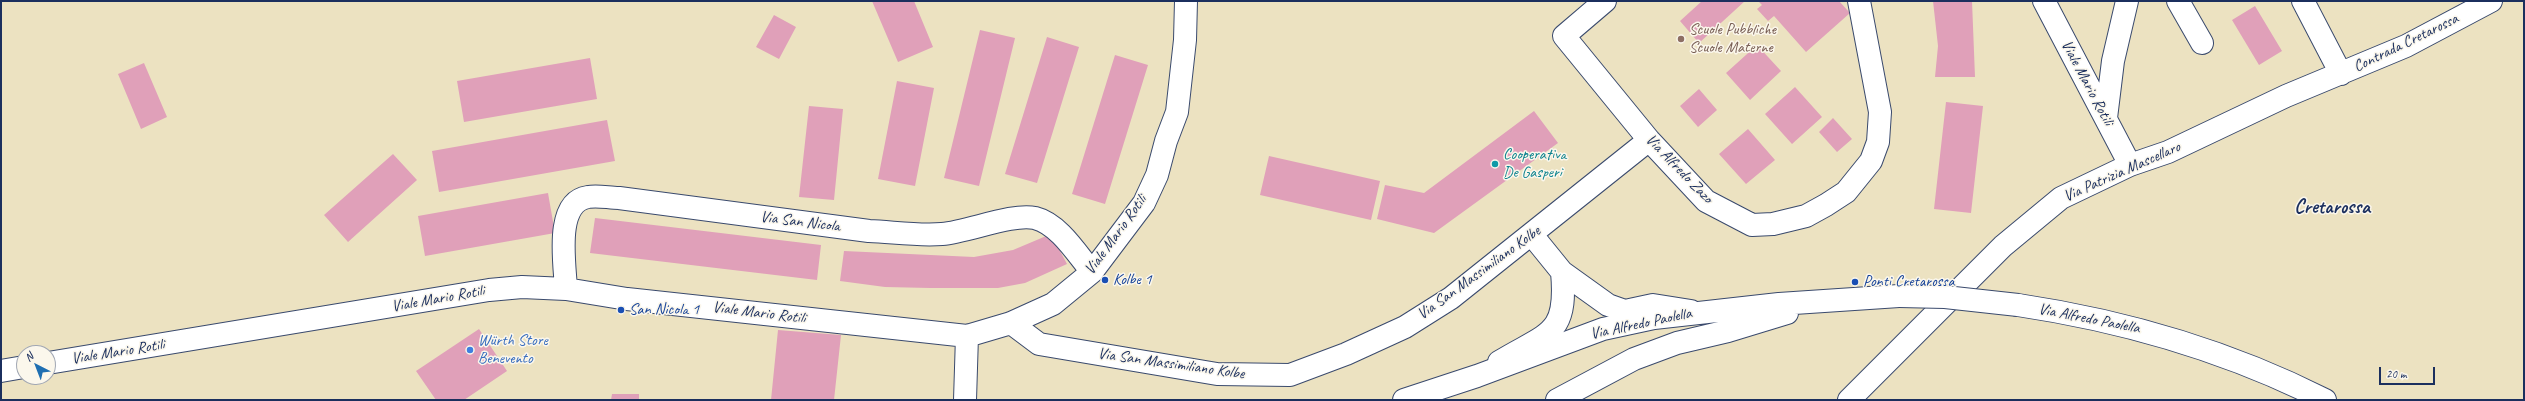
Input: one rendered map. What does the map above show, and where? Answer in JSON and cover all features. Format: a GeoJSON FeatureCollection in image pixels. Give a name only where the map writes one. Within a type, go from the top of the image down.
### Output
{"type":"FeatureCollection","features":[{"type":"Feature","properties":{"kind":"street","name":"Viale Mario Rotili"},"geometry":{"type":"LineString","coordinates":[[56,362],[489,290],[522,287],[566,289],[627,299],[760,312],[841,323],[967,336],[1011,323],[1053,304],[1092,272],[1144,202],[1157,175],[1166,141],[1177,112],[1185,40],[1186,1]]}},
{"type":"Feature","properties":{"kind":"street","name":"Via Alfredo Zazo"},"geometry":{"type":"LineString","coordinates":[[1605,1],[1564,36],[1649,140],[1706,201],[1752,225],[1791,221],[1826,205],[1846,192],[1871,161],[1878,142],[1880,112],[1859,1]]}},
{"type":"Feature","properties":{"kind":"street","name":"Viale Mario Rotili"},"geometry":{"type":"LineString","coordinates":[[2044,1],[2130,165]]}},
{"type":"Feature","properties":{"kind":"street"},"geometry":{"type":"LineString","coordinates":[[2106,118],[2113,61],[2127,1]]}},
{"type":"Feature","properties":{"kind":"street"},"geometry":{"type":"LineString","coordinates":[[2178,1],[2202,43]]}},
{"type":"Feature","properties":{"kind":"street"},"geometry":{"type":"LineString","coordinates":[[2303,1],[2341,74]]}},
{"type":"Feature","properties":{"kind":"street","name":"Contrada Cretarossa"},"geometry":{"type":"LineString","coordinates":[[2341,74],[2406,46],[2491,1]]}},
{"type":"Feature","properties":{"kind":"street","name":"Via Patrizia Mascellaro"},"geometry":{"type":"LineString","coordinates":[[1849,400],[2025,226],[2061,198],[2130,165],[2168,152],[2286,96],[2341,74]]}},
{"type":"Feature","properties":{"kind":"street","name":"Via San Massimiliano Kolbe"},"geometry":{"type":"LineString","coordinates":[[1011,323],[1038,344],[1217,374],[1290,375],[1346,354],[1405,327],[1451,298],[1532,235],[1649,140]]}},
{"type":"Feature","properties":{"kind":"street","name":"Via San Nicola"},"geometry":{"type":"LineString","coordinates":[[566,289],[566,217],[576,203],[587,197],[619,198],[869,231],[903,233],[940,234],[966,231],[1010,219],[1034,218],[1049,225],[1092,272]]}},
{"type":"Feature","properties":{"kind":"street"},"geometry":{"type":"LineString","coordinates":[[1532,235],[1562,272],[1608,305],[1626,311],[1653,305],[1696,312]]}},
{"type":"Feature","properties":{"kind":"street"},"geometry":{"type":"LineString","coordinates":[[1476,376],[1550,331],[1559,322],[1564,301],[1562,272]]}},
{"type":"Feature","properties":{"kind":"street","name":"Via Alfredo Paolella"},"geometry":{"type":"LineString","coordinates":[[1404,400],[1431,397],[1476,376],[1603,329],[1696,312],[1899,296],[1945,297],[2018,305],[2104,320],[2186,342],[2248,365],[2325,400]]}},
{"type":"Feature","properties":{"kind":"street","name":"Via Alfredo Paolella"},"geometry":{"type":"LineString","coordinates":[[1557,400],[1634,359],[1677,343],[1841,300]]}},
{"type":"Feature","properties":{"kind":"street"},"geometry":{"type":"LineString","coordinates":[[965,400],[967,336]]}},
{"type":"Feature","properties":{"kind":"street"},"geometry":{"type":"LineString","coordinates":[[1,371],[16,368]]}},
{"type":"Feature","properties":{"kind":"building"},"geometry":{"type":"Polygon","coordinates":[[[872,1],[914,1],[933,47],[898,62],[872,1]]]}},
{"type":"Feature","properties":{"kind":"building"},"geometry":{"type":"Polygon","coordinates":[[[1702,1],[1745,1],[1699,43],[1680,21],[1702,1]]]}},
{"type":"Feature","properties":{"kind":"building"},"geometry":{"type":"Polygon","coordinates":[[[1758,1],[1839,1],[1850,13],[1806,52],[1774,16],[1768,21],[1757,9],[1762,5],[1758,1]]]}},
{"type":"Feature","properties":{"kind":"building"},"geometry":{"type":"Polygon","coordinates":[[[1933,1],[1972,1],[1975,77],[1935,77],[1938,46],[1933,1]]]}},
{"type":"Feature","properties":{"kind":"building"},"geometry":{"type":"Polygon","coordinates":[[[2255,6],[2282,51],[2259,65],[2232,20],[2255,6]]]}},
{"type":"Feature","properties":{"kind":"building"},"geometry":{"type":"Polygon","coordinates":[[[774,15],[796,27],[779,59],[756,47],[774,15]]]}},
{"type":"Feature","properties":{"kind":"building"},"geometry":{"type":"Polygon","coordinates":[[[980,30],[1015,38],[979,186],[944,178],[980,30]]]}},
{"type":"Feature","properties":{"kind":"building"},"geometry":{"type":"Polygon","coordinates":[[[1047,37],[1079,47],[1037,183],[1005,174],[1047,37]]]}},
{"type":"Feature","properties":{"kind":"building"},"geometry":{"type":"Polygon","coordinates":[[[1757,45],[1781,71],[1750,100],[1726,73],[1757,45]]]}},
{"type":"Feature","properties":{"kind":"building"},"geometry":{"type":"Polygon","coordinates":[[[1115,55],[1148,65],[1105,204],[1072,194],[1115,55]]]}},
{"type":"Feature","properties":{"kind":"building"},"geometry":{"type":"Polygon","coordinates":[[[590,58],[597,99],[464,122],[457,81],[590,58]]]}},
{"type":"Feature","properties":{"kind":"building"},"geometry":{"type":"Polygon","coordinates":[[[144,63],[167,117],[141,129],[118,74],[144,63]]]}},
{"type":"Feature","properties":{"kind":"building"},"geometry":{"type":"Polygon","coordinates":[[[897,81],[934,88],[915,186],[878,179],[897,81]]]}},
{"type":"Feature","properties":{"kind":"building"},"geometry":{"type":"Polygon","coordinates":[[[1795,87],[1822,117],[1792,144],[1765,114],[1795,87]]]}},
{"type":"Feature","properties":{"kind":"building"},"geometry":{"type":"Polygon","coordinates":[[[1699,89],[1717,110],[1698,127],[1680,106],[1699,89]]]}},
{"type":"Feature","properties":{"kind":"building"},"geometry":{"type":"Polygon","coordinates":[[[1946,102],[1983,106],[1971,213],[1934,209],[1946,102]]]}},
{"type":"Feature","properties":{"kind":"building"},"geometry":{"type":"Polygon","coordinates":[[[809,106],[843,109],[834,200],[799,197],[809,106]]]}},
{"type":"Feature","properties":{"kind":"building","name":"Cooperativa De Gasperi"},"geometry":{"type":"Polygon","coordinates":[[[1534,111],[1558,143],[1434,233],[1377,219],[1385,185],[1424,193],[1534,111]]]}},
{"type":"Feature","properties":{"kind":"building"},"geometry":{"type":"Polygon","coordinates":[[[1833,118],[1852,139],[1837,152],[1819,132],[1833,118]]]}},
{"type":"Feature","properties":{"kind":"building"},"geometry":{"type":"Polygon","coordinates":[[[607,120],[615,161],[439,192],[432,151],[607,120]]]}},
{"type":"Feature","properties":{"kind":"building"},"geometry":{"type":"Polygon","coordinates":[[[1748,129],[1775,160],[1746,184],[1719,154],[1748,129]]]}},
{"type":"Feature","properties":{"kind":"building"},"geometry":{"type":"Polygon","coordinates":[[[393,154],[417,180],[348,242],[324,215],[393,154]]]}},
{"type":"Feature","properties":{"kind":"building"},"geometry":{"type":"Polygon","coordinates":[[[1269,156],[1380,181],[1371,220],[1260,195],[1269,156]]]}},
{"type":"Feature","properties":{"kind":"building"},"geometry":{"type":"Polygon","coordinates":[[[548,193],[555,233],[425,256],[418,216],[548,193]]]}},
{"type":"Feature","properties":{"kind":"building"},"geometry":{"type":"Polygon","coordinates":[[[595,218],[821,245],[817,280],[590,253],[595,218]]]}},
{"type":"Feature","properties":{"kind":"building"},"geometry":{"type":"Polygon","coordinates":[[[1051,234],[1067,264],[1025,283],[998,288],[930,288],[885,287],[840,281],[844,251],[974,257],[1013,250],[1051,234]]]}},
{"type":"Feature","properties":{"kind":"building","name":"Würth Store Benevento"},"geometry":{"type":"Polygon","coordinates":[[[479,329],[507,371],[464,400],[436,400],[416,371],[479,329]]]}},
{"type":"Feature","properties":{"kind":"building"},"geometry":{"type":"Polygon","coordinates":[[[778,330],[841,335],[834,400],[771,400],[778,330]]]}},
{"type":"Feature","properties":{"kind":"building"},"geometry":{"type":"Polygon","coordinates":[[[612,394],[639,394],[639,400],[611,400],[612,394]]]}},
{"type":"Feature","properties":{"kind":"place","name":"Scuole Pubbliche Scuole Materne"},"geometry":{"type":"Point","coordinates":[1681,39]}},
{"type":"Feature","properties":{"kind":"place","name":"Cooperativa De Gasperi"},"geometry":{"type":"Point","coordinates":[1495,164]}},
{"type":"Feature","properties":{"kind":"place","name":"Kolbe 1"},"geometry":{"type":"Point","coordinates":[1105,280]}},
{"type":"Feature","properties":{"kind":"place","name":"Ponti Cretarossa"},"geometry":{"type":"Point","coordinates":[1855,282]}},
{"type":"Feature","properties":{"kind":"place","name":"San Nicola 1"},"geometry":{"type":"Point","coordinates":[621,310]}},
{"type":"Feature","properties":{"kind":"place","name":"Würth Store Benevento"},"geometry":{"type":"Point","coordinates":[470,350]}},
{"type":"Feature","properties":{"kind":"district","name":"Cretarossa"},"geometry":{"type":"Point","coordinates":[2332,208]}}]}
